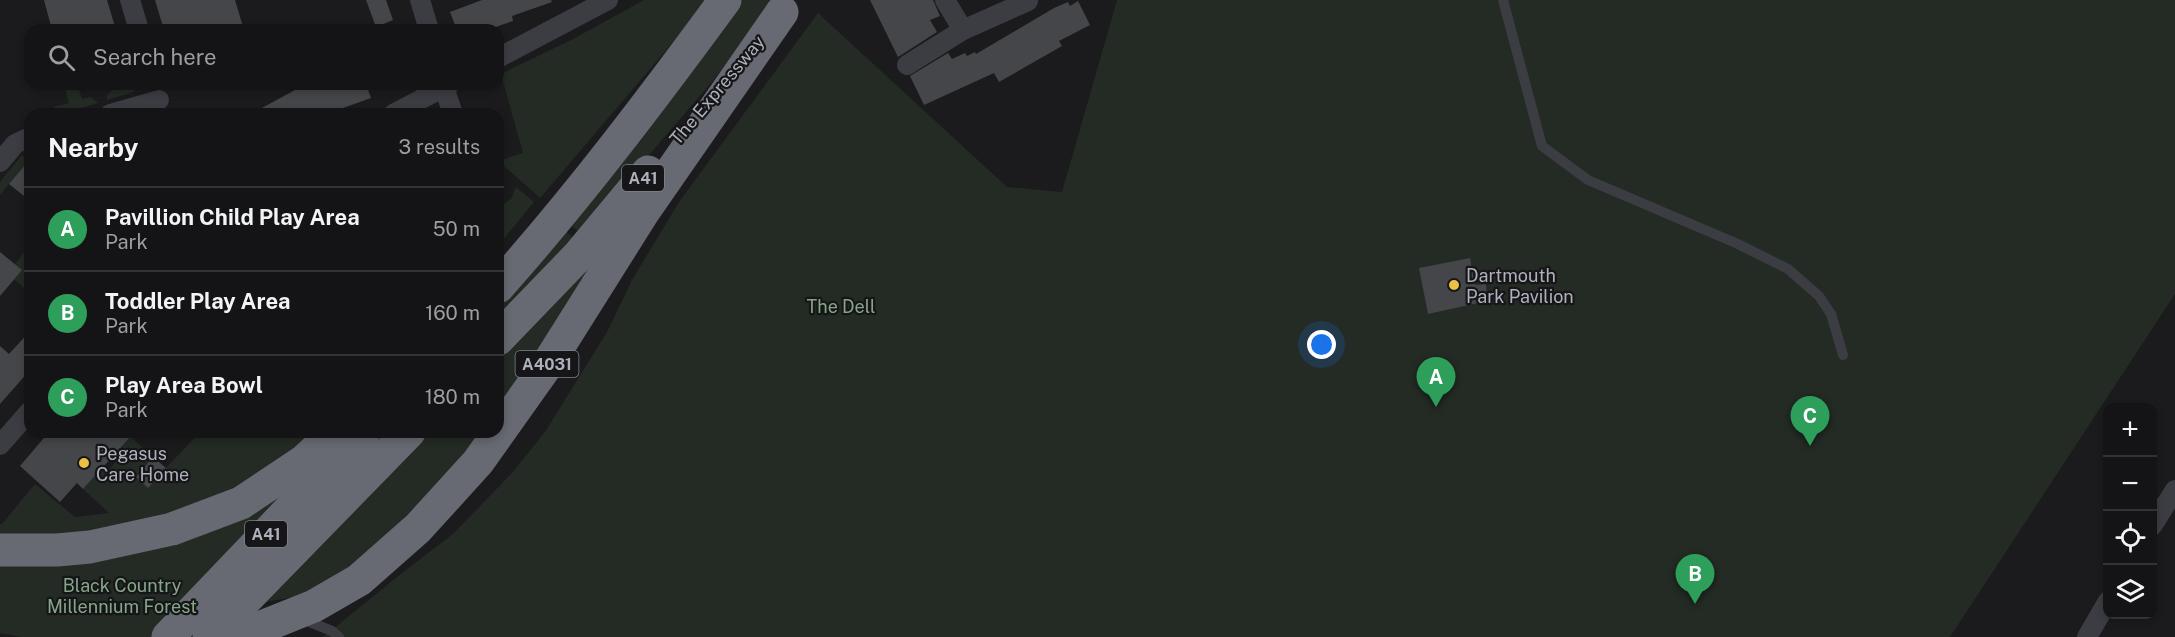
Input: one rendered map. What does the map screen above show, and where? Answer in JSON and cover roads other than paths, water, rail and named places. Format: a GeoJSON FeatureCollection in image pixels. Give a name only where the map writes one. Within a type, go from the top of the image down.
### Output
{"type":"FeatureCollection","features":[{"type":"Feature","properties":{"kind":"highway","name":"A41"},"geometry":{"type":"LineString","coordinates":[[504,280],[662,86],[725,0]]}},
{"type":"Feature","properties":{"kind":"highway","name":"The Expressway"},"geometry":{"type":"LineString","coordinates":[[504,333],[578,256],[786,6]]}},
{"type":"Feature","properties":{"kind":"highway","name":"A4031"},"geometry":{"type":"LineString","coordinates":[[504,425],[549,362],[644,211],[786,6]]}},
{"type":"Feature","properties":{"kind":"highway"},"geometry":{"type":"LineString","coordinates":[[504,257],[662,86]]}},
{"type":"Feature","properties":{"kind":"highway"},"geometry":{"type":"LineString","coordinates":[[0,550],[57,550],[90,547],[172,529],[241,503],[304,461],[329,438]]}},
{"type":"Feature","properties":{"kind":"highway","name":"A41"},"geometry":{"type":"LineString","coordinates":[[168,637],[358,438]]}},
{"type":"Feature","properties":{"kind":"highway","name":"A41"},"geometry":{"type":"LineString","coordinates":[[222,634],[403,438]]}},
{"type":"Feature","properties":{"kind":"highway","name":"A4031"},"geometry":{"type":"LineString","coordinates":[[222,634],[302,610],[359,580],[418,528],[478,462],[495,438]]}},
{"type":"Feature","properties":{"kind":"street"},"geometry":{"type":"LineString","coordinates":[[130,0],[137,24]]}},
{"type":"Feature","properties":{"kind":"street"},"geometry":{"type":"LineString","coordinates":[[420,0],[427,24]]}},
{"type":"Feature","properties":{"kind":"street"},"geometry":{"type":"LineString","coordinates":[[504,55],[608,0]]}},
{"type":"Feature","properties":{"kind":"street"},"geometry":{"type":"LineString","coordinates":[[945,0],[963,30]]}},
{"type":"Feature","properties":{"kind":"street"},"geometry":{"type":"LineString","coordinates":[[907,65],[963,30],[1028,1]]}},
{"type":"Feature","properties":{"kind":"street"},"geometry":{"type":"LineString","coordinates":[[404,108],[437,90]]}},
{"type":"Feature","properties":{"kind":"street"},"geometry":{"type":"LineString","coordinates":[[447,90],[452,108]]}},
{"type":"Feature","properties":{"kind":"street"},"geometry":{"type":"LineString","coordinates":[[130,108],[159,99]]}},
{"type":"Feature","properties":{"kind":"street"},"geometry":{"type":"LineString","coordinates":[[0,162],[15,144],[24,140]]}},
{"type":"Feature","properties":{"kind":"street"},"geometry":{"type":"LineString","coordinates":[[0,445],[24,418]]}},
{"type":"Feature","properties":{"kind":"street"},"geometry":{"type":"LineString","coordinates":[[2157,518],[2175,490]]}},
{"type":"Feature","properties":{"kind":"street"},"geometry":{"type":"LineString","coordinates":[[2093,632],[2103,611]]}},
{"type":"Feature","properties":{"kind":"lane"},"geometry":{"type":"LineString","coordinates":[[1503,0],[1542,146],[1588,180],[1738,244],[1788,269],[1819,296],[1831,314],[1843,355]]}},
{"type":"Feature","properties":{"kind":"lane"},"geometry":{"type":"LineString","coordinates":[[302,610],[307,621],[332,631],[339,637]]}},
{"type":"Feature","properties":{"kind":"place","name":"Dartmouth Park Pavilion"},"geometry":{"type":"Point","coordinates":[1454,285]}},
{"type":"Feature","properties":{"kind":"place","name":"Pavillion Child Play Area"},"geometry":{"type":"Point","coordinates":[1436,407]}},
{"type":"Feature","properties":{"kind":"place","name":"Play Area Bowl"},"geometry":{"type":"Point","coordinates":[1810,446]}},
{"type":"Feature","properties":{"kind":"place","name":"Pegasus Care Home"},"geometry":{"type":"Point","coordinates":[84,463]}},
{"type":"Feature","properties":{"kind":"place","name":"Toddler Play Area"},"geometry":{"type":"Point","coordinates":[1695,604]}},
{"type":"Feature","properties":{"kind":"park label","name":"The Dell"},"geometry":{"type":"Point","coordinates":[841,306]}},
{"type":"Feature","properties":{"kind":"park label","name":"Black Country Millennium Forest"},"geometry":{"type":"Point","coordinates":[122,595]}}]}
